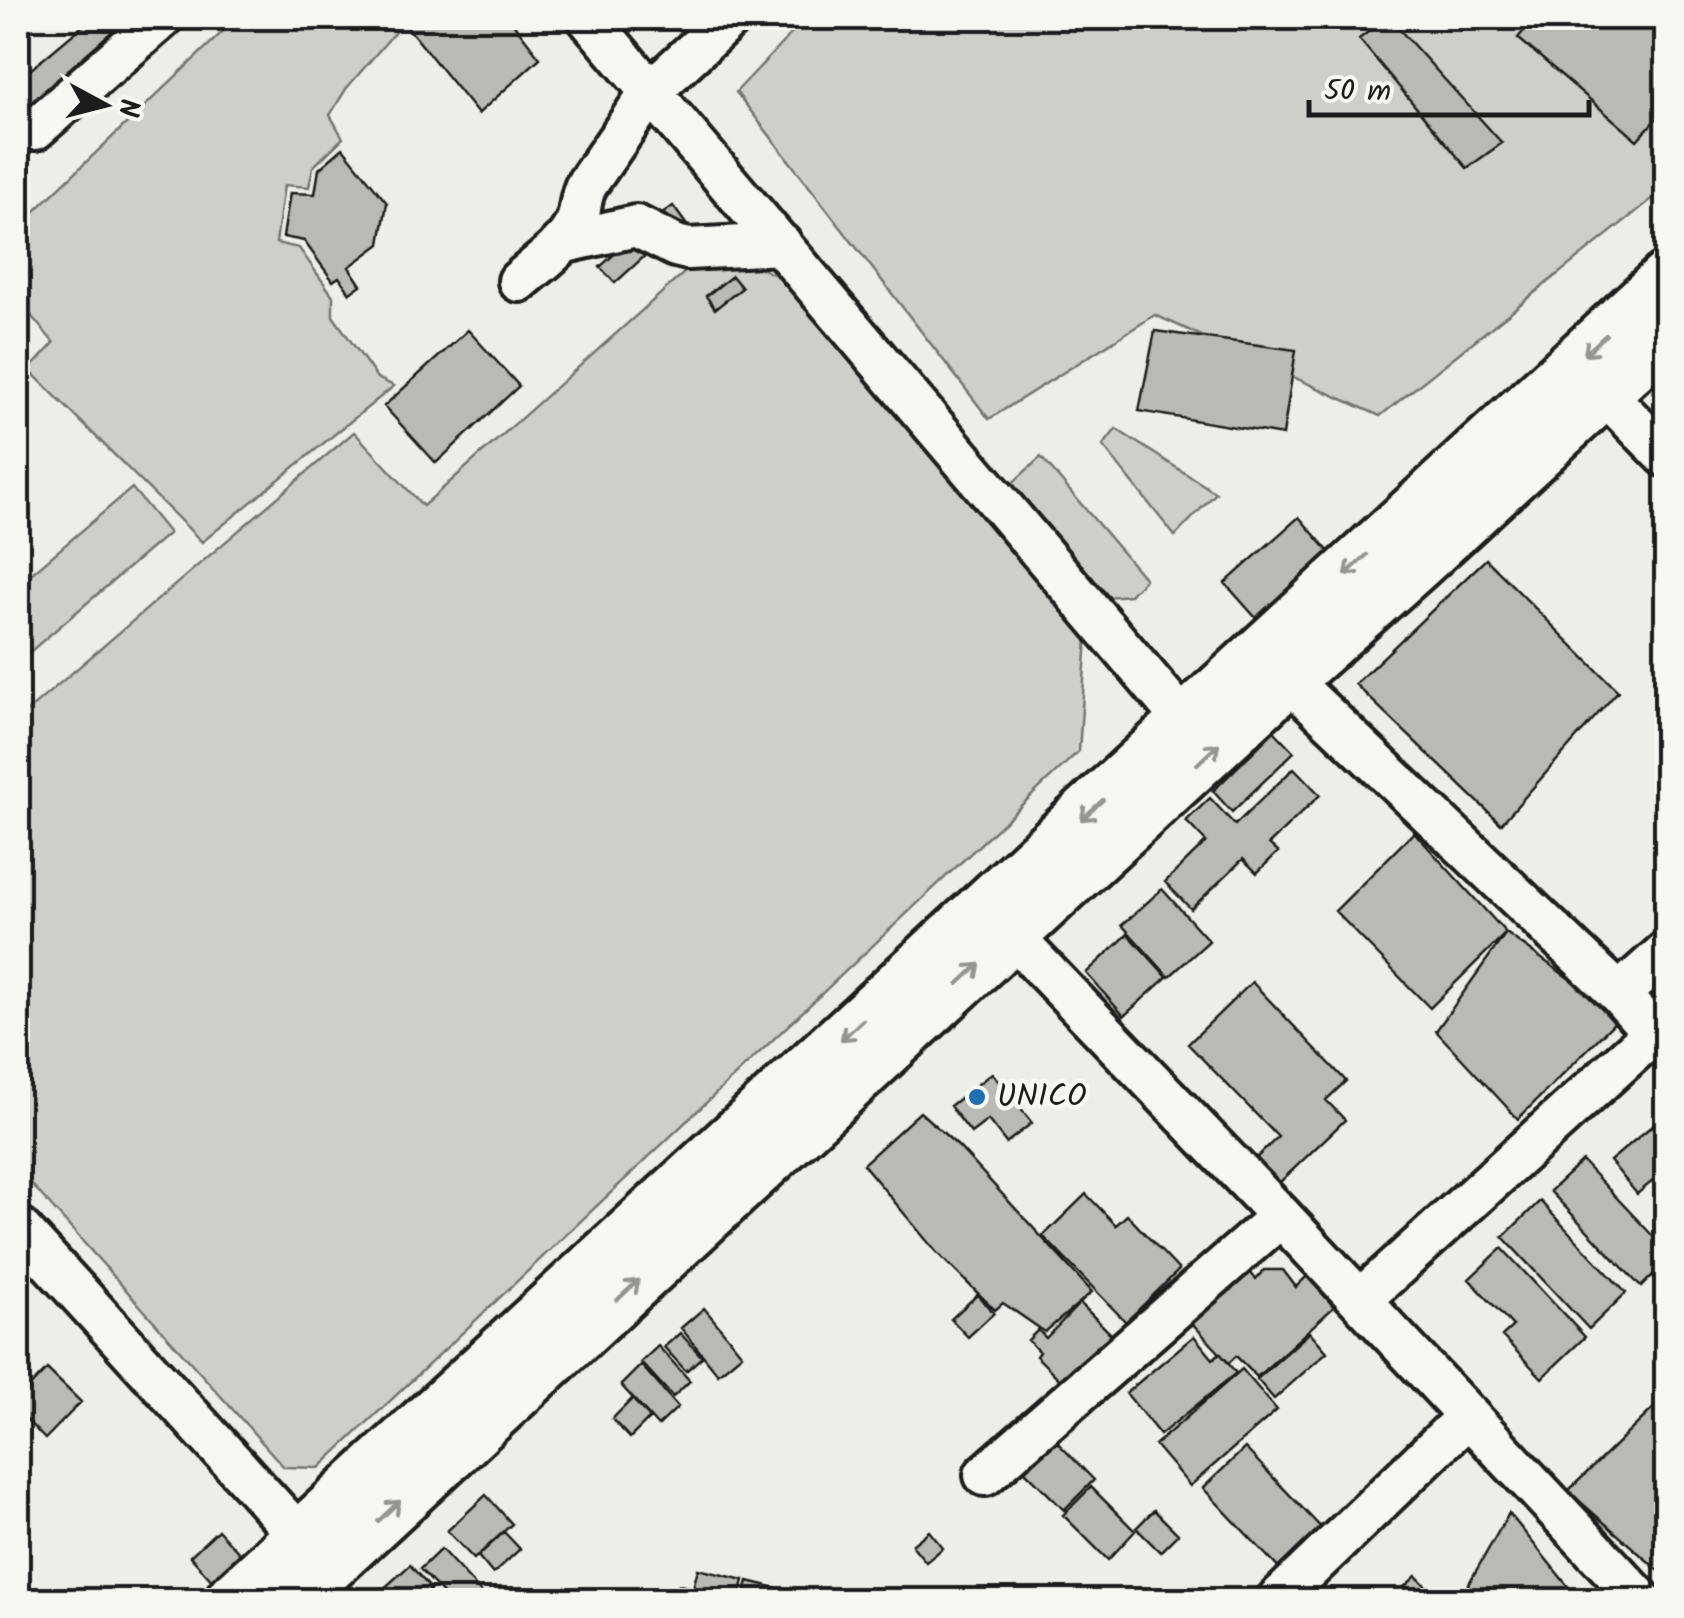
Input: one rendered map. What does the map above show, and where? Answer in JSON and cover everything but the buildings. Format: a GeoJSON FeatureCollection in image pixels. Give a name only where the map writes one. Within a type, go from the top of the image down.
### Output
{"type":"FeatureCollection","features":[{"type":"Feature","properties":{"kind":"main road"},"geometry":{"type":"LineString","coordinates":[[232,1600],[307,1568],[1011,935],[1148,784],[1185,722],[1666,279]]}},
{"type":"Feature","properties":{"kind":"main road"},"geometry":{"type":"LineString","coordinates":[[307,1568],[1148,784],[1288,678],[1666,335]]}},
{"type":"Feature","properties":{"kind":"street"},"geometry":{"type":"LineString","coordinates":[[35,129],[162,18]]}},
{"type":"Feature","properties":{"kind":"street"},"geometry":{"type":"LineString","coordinates":[[588,18],[1185,722]]}},
{"type":"Feature","properties":{"kind":"street"},"geometry":{"type":"LineString","coordinates":[[519,282],[575,226],[580,197],[587,184],[651,91],[730,18]]}},
{"type":"Feature","properties":{"kind":"street"},"geometry":{"type":"LineString","coordinates":[[562,243],[636,226],[688,249],[781,244]]}},
{"type":"Feature","properties":{"kind":"street"},"geometry":{"type":"LineString","coordinates":[[1604,393],[1666,456]]}},
{"type":"Feature","properties":{"kind":"street"},"geometry":{"type":"LineString","coordinates":[[1288,678],[1619,994],[1660,1040],[1360,1300]]}},
{"type":"Feature","properties":{"kind":"street"},"geometry":{"type":"LineString","coordinates":[[1011,935],[1641,1600]]}},
{"type":"Feature","properties":{"kind":"street"},"geometry":{"type":"LineString","coordinates":[[1619,994],[1666,952]]}},
{"type":"Feature","properties":{"kind":"street"},"geometry":{"type":"LineString","coordinates":[[985,1475],[1281,1216]]}},
{"type":"Feature","properties":{"kind":"street"},"geometry":{"type":"LineString","coordinates":[[18,1227],[307,1568]]}},
{"type":"Feature","properties":{"kind":"street"},"geometry":{"type":"LineString","coordinates":[[1277,1600],[1468,1416]]}},
{"type":"Feature","properties":{"kind":"shaded area"},"geometry":{"type":"Polygon","coordinates":[[[237,18],[390,18],[395,32],[346,89],[330,115],[343,138],[313,167],[309,187],[284,185],[276,243],[299,248],[333,296],[333,316],[377,378],[394,386],[202,542],[29,370],[54,343],[18,300],[18,227],[237,18]]]}},
{"type":"Feature","properties":{"kind":"shaded area"},"geometry":{"type":"Polygon","coordinates":[[[806,18],[1666,18],[1666,188],[1380,416],[1155,315],[989,419],[736,92],[806,18]]]}},
{"type":"Feature","properties":{"kind":"shaded area"},"geometry":{"type":"Polygon","coordinates":[[[713,247],[789,281],[1087,638],[1079,751],[319,1468],[284,1467],[18,1169],[18,719],[354,432],[423,506],[713,247]]]}},
{"type":"Feature","properties":{"kind":"shaded area"},"geometry":{"type":"Polygon","coordinates":[[[1116,429],[1216,493],[1175,536],[1103,446],[1116,429]]]}},
{"type":"Feature","properties":{"kind":"shaded area"},"geometry":{"type":"Polygon","coordinates":[[[1041,457],[1145,579],[1130,595],[1106,597],[1009,486],[1041,457]]]}},
{"type":"Feature","properties":{"kind":"shaded area"},"geometry":{"type":"Polygon","coordinates":[[[132,488],[169,533],[18,662],[18,585],[132,488]]]}},
{"type":"Feature","properties":{"kind":"place","name":"UNICO"},"geometry":{"type":"Point","coordinates":[977,1097]}}]}
